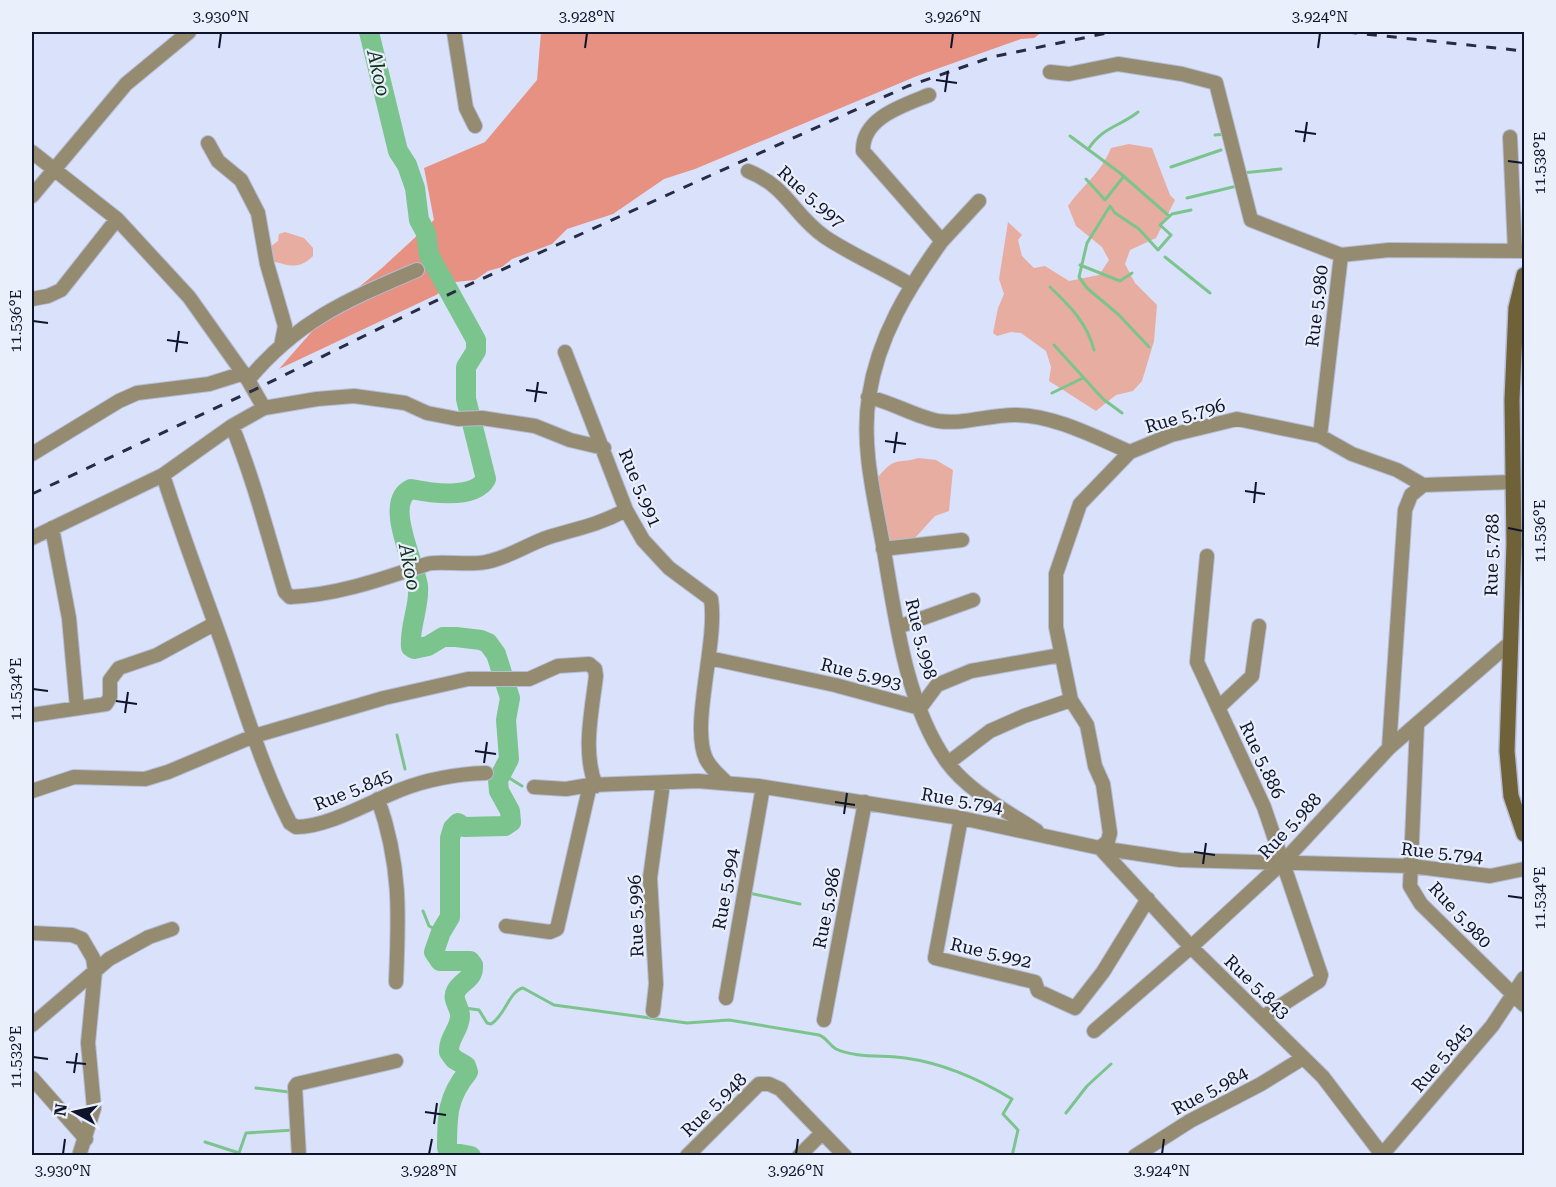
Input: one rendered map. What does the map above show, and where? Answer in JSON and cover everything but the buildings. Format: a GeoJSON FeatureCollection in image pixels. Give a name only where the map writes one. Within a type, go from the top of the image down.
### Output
{"type":"FeatureCollection","features":[{"type":"Feature","properties":{"kind":"street"},"geometry":{"type":"LineString","coordinates":[[32,196],[94,119],[126,84],[189,32]]}},
{"type":"Feature","properties":{"kind":"street"},"geometry":{"type":"LineString","coordinates":[[454,32],[466,108],[475,126]]}},
{"type":"Feature","properties":{"kind":"street"},"geometry":{"type":"LineString","coordinates":[[1050,72],[1069,74],[1118,64],[1182,74],[1216,83],[1251,220],[1341,255]]}},
{"type":"Feature","properties":{"kind":"street"},"geometry":{"type":"LineString","coordinates":[[929,95],[871,124],[863,138],[863,151],[942,241]]}},
{"type":"Feature","properties":{"kind":"street"},"geometry":{"type":"LineString","coordinates":[[1510,137],[1520,250]]}},
{"type":"Feature","properties":{"kind":"street"},"geometry":{"type":"LineString","coordinates":[[208,143],[218,161],[241,180],[258,213],[267,264],[285,326],[281,346]]}},
{"type":"Feature","properties":{"kind":"street"},"geometry":{"type":"LineString","coordinates":[[32,152],[117,219],[189,297],[246,377],[264,408]]}},
{"type":"Feature","properties":{"kind":"street","name":"Rue 5.997"},"geometry":{"type":"LineString","coordinates":[[748,171],[764,178],[787,196],[795,211],[824,236],[911,285]]}},
{"type":"Feature","properties":{"kind":"street","name":"Rue 5.998"},"geometry":{"type":"LineString","coordinates":[[979,201],[942,241],[896,311],[873,372],[868,397],[867,447],[898,627],[920,708],[935,742],[948,763],[964,781],[1044,835]]}},
{"type":"Feature","properties":{"kind":"street"},"geometry":{"type":"LineString","coordinates":[[32,299],[48,296],[61,290],[117,219]]}},
{"type":"Feature","properties":{"kind":"street","name":"Rue 5.980"},"geometry":{"type":"LineString","coordinates":[[1320,436],[1341,255],[1389,250],[1520,250]]}},
{"type":"Feature","properties":{"kind":"street"},"geometry":{"type":"LineString","coordinates":[[32,454],[136,393],[246,377],[312,320],[350,299],[417,270]]}},
{"type":"Feature","properties":{"kind":"street","name":"Rue 5.788"},"geometry":{"type":"LineString","coordinates":[[1524,275],[1516,308],[1520,346],[1512,482],[1519,534],[1511,642],[1508,776],[1511,796],[1524,834]]}},
{"type":"Feature","properties":{"kind":"street","name":"Rue 5.991"},"geometry":{"type":"LineString","coordinates":[[565,352],[604,448],[626,510],[643,540],[657,557],[711,598],[709,658],[701,737],[706,758],[727,783]]}},
{"type":"Feature","properties":{"kind":"street"},"geometry":{"type":"LineString","coordinates":[[32,538],[163,475],[232,426],[264,408],[317,399],[354,396],[405,403],[427,413],[458,419],[482,418],[535,426],[570,440],[604,448]]}},
{"type":"Feature","properties":{"kind":"street"},"geometry":{"type":"LineString","coordinates":[[868,397],[890,402],[936,420],[950,422],[1017,415],[1037,418],[1077,429],[1130,452]]}},
{"type":"Feature","properties":{"kind":"street","name":"Rue 5.796"},"geometry":{"type":"LineString","coordinates":[[1100,848],[1108,841],[1110,833],[1102,784],[1095,766],[1087,725],[1071,700],[1056,627],[1056,574],[1080,504],[1130,452],[1171,435],[1237,419],[1320,436],[1352,454],[1397,470],[1423,485]]}},
{"type":"Feature","properties":{"kind":"street"},"geometry":{"type":"LineString","coordinates":[[232,426],[268,527],[269,545],[288,596],[333,592],[434,563],[469,565],[489,562],[548,538],[600,524],[626,510]]}},
{"type":"Feature","properties":{"kind":"street"},"geometry":{"type":"LineString","coordinates":[[163,475],[254,736]]}},
{"type":"Feature","properties":{"kind":"street"},"geometry":{"type":"LineString","coordinates":[[1389,748],[1405,510],[1411,495],[1423,485],[1512,482]]}},
{"type":"Feature","properties":{"kind":"street"},"geometry":{"type":"LineString","coordinates":[[52,528],[69,618],[77,708]]}},
{"type":"Feature","properties":{"kind":"street"},"geometry":{"type":"LineString","coordinates":[[883,549],[962,540]]}},
{"type":"Feature","properties":{"kind":"street","name":"Rue 5.886"},"geometry":{"type":"LineString","coordinates":[[1207,556],[1197,662],[1264,807],[1284,861],[1321,978],[1263,1017]]}},
{"type":"Feature","properties":{"kind":"street"},"geometry":{"type":"LineString","coordinates":[[898,627],[973,600]]}},
{"type":"Feature","properties":{"kind":"street"},"geometry":{"type":"LineString","coordinates":[[32,715],[106,704],[110,697],[110,680],[119,668],[157,655],[214,624]]}},
{"type":"Feature","properties":{"kind":"street"},"geometry":{"type":"LineString","coordinates":[[1218,708],[1252,676],[1259,627]]}},
{"type":"Feature","properties":{"kind":"street","name":"Rue 5.988"},"geometry":{"type":"LineString","coordinates":[[1094,1031],[1191,947],[1284,861],[1389,748],[1511,642]]}},
{"type":"Feature","properties":{"kind":"street","name":"Rue 5.993"},"geometry":{"type":"LineString","coordinates":[[709,658],[835,685],[920,708],[937,685],[971,671],[1061,655]]}},
{"type":"Feature","properties":{"kind":"street"},"geometry":{"type":"LineString","coordinates":[[32,792],[74,777],[145,778],[168,772],[254,736],[384,698],[468,680],[529,679],[558,666],[589,664],[595,669],[589,753],[593,786],[557,928],[550,932],[506,926]]}},
{"type":"Feature","properties":{"kind":"street"},"geometry":{"type":"LineString","coordinates":[[948,763],[990,731],[1024,716],[1071,700]]}},
{"type":"Feature","properties":{"kind":"street","name":"Rue 5.980"},"geometry":{"type":"LineString","coordinates":[[1417,724],[1410,886],[1421,904],[1524,1005]]}},
{"type":"Feature","properties":{"kind":"street","name":"Rue 5.845"},"geometry":{"type":"LineString","coordinates":[[254,736],[286,814],[296,827],[316,824],[424,782],[452,776],[486,773]]}},
{"type":"Feature","properties":{"kind":"street","name":"Rue 5.794"},"geometry":{"type":"LineString","coordinates":[[593,786],[698,781],[763,787],[961,818],[1100,848],[1217,863],[1284,861],[1411,866],[1483,876],[1501,876],[1524,869]]}},
{"type":"Feature","properties":{"kind":"street","name":"Rue 5.996"},"geometry":{"type":"LineString","coordinates":[[653,1011],[656,984],[650,878],[663,783]]}},
{"type":"Feature","properties":{"kind":"street"},"geometry":{"type":"LineString","coordinates":[[534,787],[566,789],[593,786]]}},
{"type":"Feature","properties":{"kind":"street","name":"Rue 5.994"},"geometry":{"type":"LineString","coordinates":[[726,998],[763,787]]}},
{"type":"Feature","properties":{"kind":"street"},"geometry":{"type":"LineString","coordinates":[[378,799],[389,831],[397,869],[399,900],[396,982]]}},
{"type":"Feature","properties":{"kind":"street","name":"Rue 5.986"},"geometry":{"type":"LineString","coordinates":[[824,1020],[865,802]]}},
{"type":"Feature","properties":{"kind":"street","name":"Rue 5.992"},"geometry":{"type":"LineString","coordinates":[[961,818],[935,958],[1035,982],[1038,991],[1075,1008],[1103,972],[1148,899]]}},
{"type":"Feature","properties":{"kind":"street","name":"Rue 5.843"},"geometry":{"type":"LineString","coordinates":[[1100,848],[1191,947],[1323,1077],[1382,1155]]}},
{"type":"Feature","properties":{"kind":"street"},"geometry":{"type":"LineString","coordinates":[[32,1025],[109,959],[172,929]]}},
{"type":"Feature","properties":{"kind":"street"},"geometry":{"type":"LineString","coordinates":[[32,933],[72,935],[82,939],[93,958],[95,971],[88,1043],[94,1108],[86,1139],[79,1155]]}},
{"type":"Feature","properties":{"kind":"street","name":"Rue 5.845"},"geometry":{"type":"LineString","coordinates":[[1382,1155],[1492,1026],[1524,978]]}},
{"type":"Feature","properties":{"kind":"street","name":"Rue 5.984"},"geometry":{"type":"LineString","coordinates":[[1135,1155],[1190,1121],[1261,1084],[1304,1058]]}},
{"type":"Feature","properties":{"kind":"street"},"geometry":{"type":"LineString","coordinates":[[299,1155],[295,1087],[297,1084],[396,1061]]}},
{"type":"Feature","properties":{"kind":"street"},"geometry":{"type":"LineString","coordinates":[[32,1078],[86,1139]]}},
{"type":"Feature","properties":{"kind":"street","name":"Rue 5.948"},"geometry":{"type":"LineString","coordinates":[[687,1155],[759,1084],[764,1083],[780,1089],[845,1155]]}},
{"type":"Feature","properties":{"kind":"street"},"geometry":{"type":"LineString","coordinates":[[799,1155],[822,1133]]}},
{"type":"Feature","properties":{"kind":"shaded area"},"geometry":{"type":"Polygon","coordinates":[[[541,32],[1042,32],[1034,38],[1021,39],[917,76],[695,169],[664,179],[613,214],[567,229],[552,244],[512,259],[502,267],[488,271],[475,280],[455,282],[436,295],[279,369],[329,312],[382,268],[434,220],[424,168],[485,142],[537,80],[541,32]]]}},
{"type":"Feature","properties":{"kind":"shaded area"},"geometry":{"type":"Polygon","coordinates":[[[1129,144],[1152,148],[1170,195],[1175,200],[1156,238],[1130,250],[1125,264],[1135,283],[1157,305],[1154,341],[1142,381],[1133,391],[1116,395],[1096,411],[1049,381],[1051,367],[1046,351],[1021,333],[1011,332],[997,336],[993,333],[998,308],[1004,294],[999,279],[1008,222],[1022,235],[1018,240],[1022,256],[1034,268],[1045,266],[1069,281],[1099,275],[1109,260],[1102,247],[1076,226],[1068,206],[1097,172],[1111,148],[1129,144]]]}},
{"type":"Feature","properties":{"kind":"shaded area"},"geometry":{"type":"Polygon","coordinates":[[[285,232],[304,238],[313,248],[313,256],[297,265],[286,265],[267,260],[266,250],[278,241],[279,234],[285,232]]]}},
{"type":"Feature","properties":{"kind":"shaded area"},"geometry":{"type":"Polygon","coordinates":[[[918,458],[936,460],[953,470],[949,511],[935,516],[913,540],[888,542],[878,477],[893,463],[918,458]]]}},
{"type":"Feature","properties":{"kind":"waterway","name":"Akoo"},"geometry":{"type":"LineString","coordinates":[[369,32],[398,151],[407,165],[415,188],[419,220],[426,233],[429,255],[476,340],[476,351],[466,367],[466,399],[486,479],[472,490],[440,493],[411,489],[403,496],[400,519],[418,586],[411,647],[414,649],[428,646],[443,637],[481,640],[488,643],[496,654],[510,698],[506,720],[509,759],[498,780],[499,791],[510,811],[511,822],[505,826],[464,827],[458,823],[453,828],[450,838],[450,917],[441,932],[434,952],[440,961],[470,961],[473,965],[472,974],[458,987],[455,994],[460,1017],[449,1052],[454,1059],[466,1066],[468,1072],[452,1099],[447,1137],[447,1148],[450,1152],[471,1156]]}},
{"type":"Feature","properties":{"kind":"waterway"},"geometry":{"type":"LineString","coordinates":[[1089,148],[1106,131],[1138,112]]}},
{"type":"Feature","properties":{"kind":"waterway"},"geometry":{"type":"LineString","coordinates":[[1215,135],[1226,134]]}},
{"type":"Feature","properties":{"kind":"waterway"},"geometry":{"type":"LineString","coordinates":[[1070,136],[1120,173],[1169,216]]}},
{"type":"Feature","properties":{"kind":"waterway"},"geometry":{"type":"LineString","coordinates":[[1171,167],[1221,150]]}},
{"type":"Feature","properties":{"kind":"waterway"},"geometry":{"type":"LineString","coordinates":[[1242,173],[1281,169]]}},
{"type":"Feature","properties":{"kind":"waterway"},"geometry":{"type":"LineString","coordinates":[[1086,179],[1105,200],[1124,176]]}},
{"type":"Feature","properties":{"kind":"waterway"},"geometry":{"type":"LineString","coordinates":[[1187,198],[1237,186]]}},
{"type":"Feature","properties":{"kind":"waterway"},"geometry":{"type":"LineString","coordinates":[[1149,347],[1119,315],[1087,288],[1079,277],[1087,243],[1110,206],[1115,213],[1139,229],[1158,250],[1171,235],[1160,225],[1172,214],[1191,210]]}},
{"type":"Feature","properties":{"kind":"waterway"},"geometry":{"type":"LineString","coordinates":[[1165,257],[1210,293]]}},
{"type":"Feature","properties":{"kind":"waterway"},"geometry":{"type":"LineString","coordinates":[[1080,265],[1120,281],[1132,273]]}},
{"type":"Feature","properties":{"kind":"waterway"},"geometry":{"type":"LineString","coordinates":[[1050,287],[1082,323],[1094,350]]}},
{"type":"Feature","properties":{"kind":"waterway"},"geometry":{"type":"LineString","coordinates":[[1054,345],[1103,399],[1122,413]]}},
{"type":"Feature","properties":{"kind":"waterway"},"geometry":{"type":"LineString","coordinates":[[1052,393],[1083,378]]}},
{"type":"Feature","properties":{"kind":"waterway"},"geometry":{"type":"LineString","coordinates":[[397,735],[405,769]]}},
{"type":"Feature","properties":{"kind":"waterway"},"geometry":{"type":"LineString","coordinates":[[501,773],[522,786]]}},
{"type":"Feature","properties":{"kind":"waterway"},"geometry":{"type":"LineString","coordinates":[[749,893],[800,904]]}},
{"type":"Feature","properties":{"kind":"waterway"},"geometry":{"type":"LineString","coordinates":[[423,911],[429,926],[441,932]]}},
{"type":"Feature","properties":{"kind":"waterway"},"geometry":{"type":"LineString","coordinates":[[458,1007],[479,1010],[487,1023],[491,1024],[514,994],[523,988],[554,1005],[687,1023],[729,1020],[819,1035],[836,1049],[852,1054],[919,1060],[973,1079],[1012,1099],[1003,1114],[1018,1130],[1012,1156]]}},
{"type":"Feature","properties":{"kind":"waterway"},"geometry":{"type":"LineString","coordinates":[[1066,1113],[1087,1086],[1111,1064]]}},
{"type":"Feature","properties":{"kind":"waterway"},"geometry":{"type":"LineString","coordinates":[[256,1088],[289,1092]]}},
{"type":"Feature","properties":{"kind":"waterway"},"geometry":{"type":"LineString","coordinates":[[205,1142],[239,1153],[246,1133],[294,1130]]}},
{"type":"Feature","properties":{"kind":"railway"},"geometry":{"type":"LineString","coordinates":[[32,494],[254,390],[464,287],[908,86],[992,57],[1112,32]]}},
{"type":"Feature","properties":{"kind":"railway"},"geometry":{"type":"LineString","coordinates":[[1347,32],[1524,51]]}}]}
